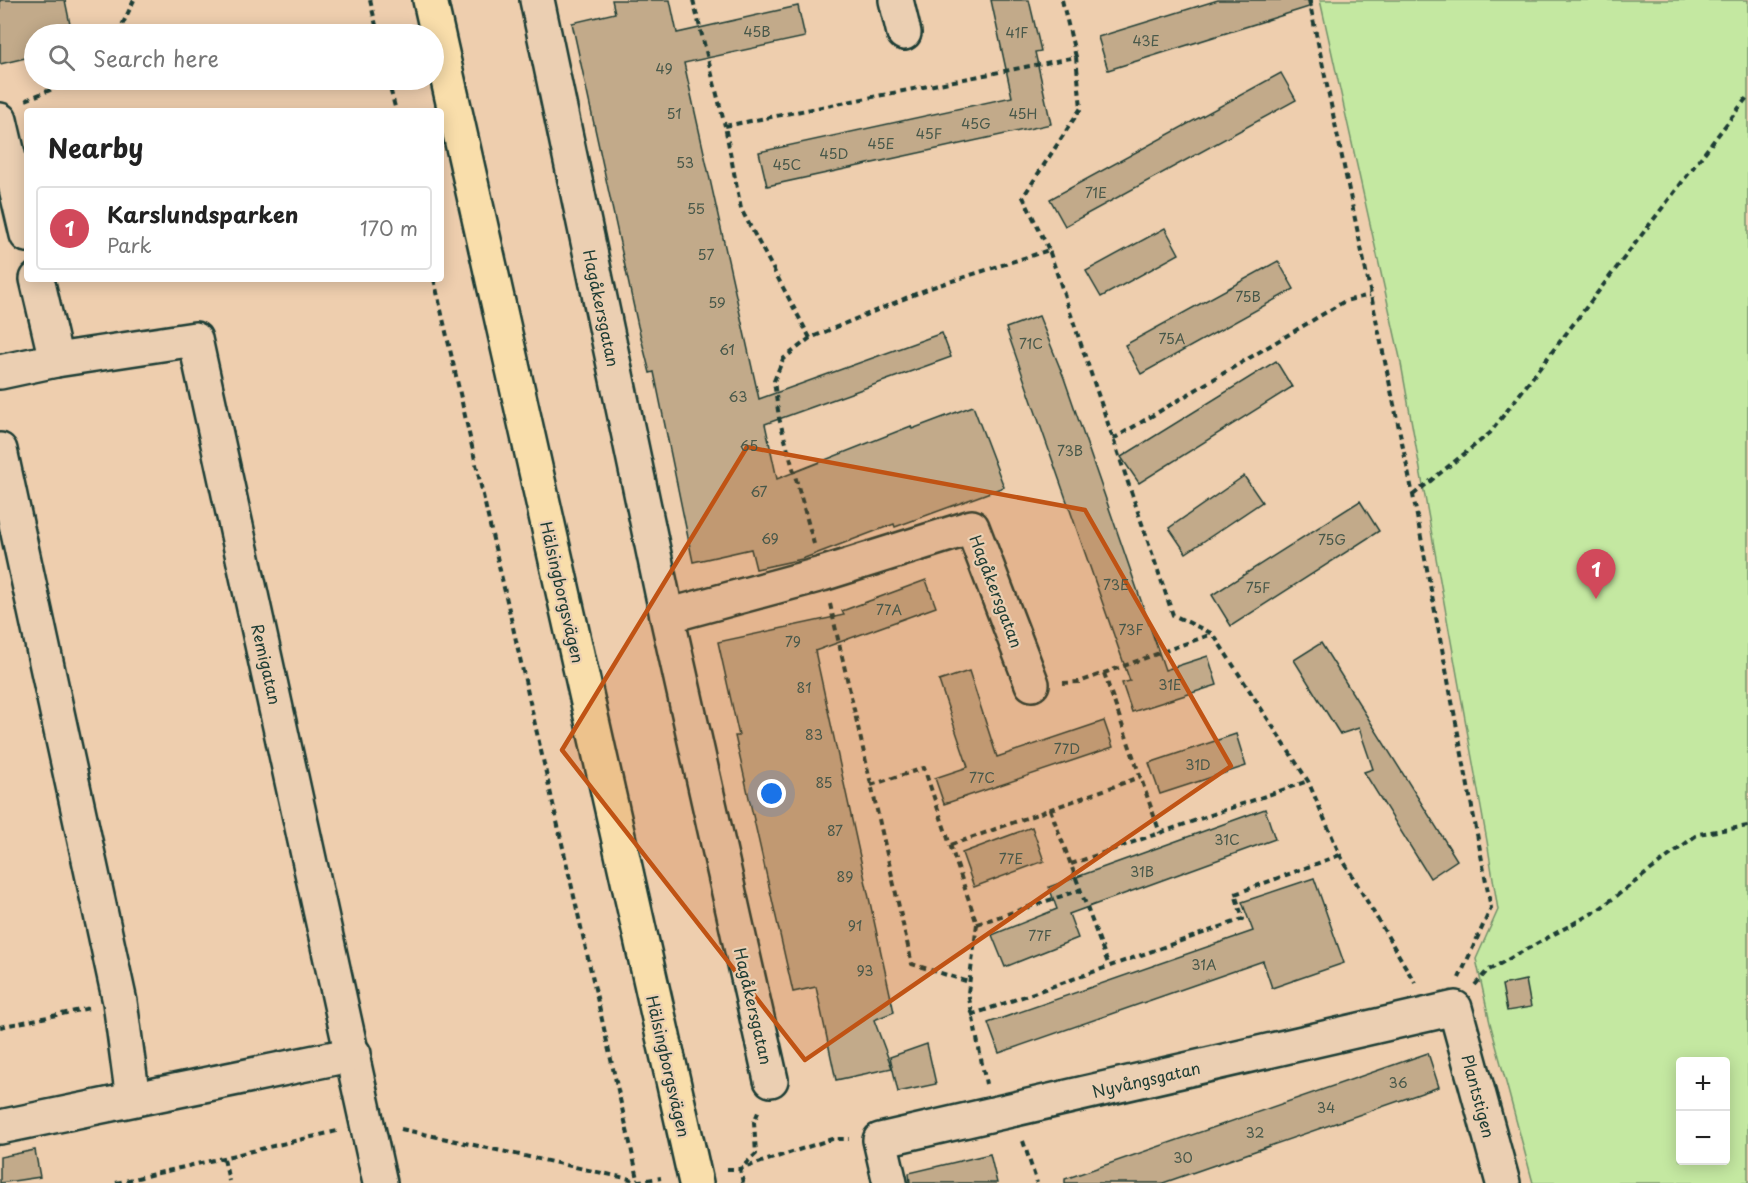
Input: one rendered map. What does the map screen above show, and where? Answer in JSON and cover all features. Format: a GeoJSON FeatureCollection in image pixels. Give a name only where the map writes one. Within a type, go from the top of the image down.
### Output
{"type":"FeatureCollection","features":[{"type":"Feature","properties":{"kind":"main road","name":"Hälsingborgsvägen"},"geometry":{"type":"LineString","coordinates":[[430,0],[435,24]]}},
{"type":"Feature","properties":{"kind":"main road","name":"Hälsingborgsvägen"},"geometry":{"type":"LineString","coordinates":[[444,62],[696,1176]]}},
{"type":"Feature","properties":{"kind":"street","name":"Hagåkersgatan"},"geometry":{"type":"LineString","coordinates":[[537,0],[667,616],[771,1080]]}},
{"type":"Feature","properties":{"kind":"street"},"geometry":{"type":"LineString","coordinates":[[896,0],[904,33]]}},
{"type":"Feature","properties":{"kind":"street"},"geometry":{"type":"LineString","coordinates":[[11,111],[24,212]]}},
{"type":"Feature","properties":{"kind":"street"},"geometry":{"type":"LineString","coordinates":[[38,282],[56,360]]}},
{"type":"Feature","properties":{"kind":"street","name":"Remigatan"},"geometry":{"type":"LineString","coordinates":[[0,372],[56,360],[195,339],[354,1054],[380,1183]]}},
{"type":"Feature","properties":{"kind":"street"},"geometry":{"type":"LineString","coordinates":[[0,450],[120,1002],[133,1099]]}},
{"type":"Feature","properties":{"kind":"street","name":"Hagåkersgatan"},"geometry":{"type":"LineString","coordinates":[[667,616],[822,574],[972,526],[1032,684]]}},
{"type":"Feature","properties":{"kind":"street","name":"Nyvångsgatan"},"geometry":{"type":"LineString","coordinates":[[880,1140],[1455,1008]]}},
{"type":"Feature","properties":{"kind":"street","name":"Plantstigen"},"geometry":{"type":"LineString","coordinates":[[1455,1008],[1503,1183]]}},
{"type":"Feature","properties":{"kind":"street"},"geometry":{"type":"LineString","coordinates":[[0,1127],[354,1054]]}},
{"type":"Feature","properties":{"kind":"street"},"geometry":{"type":"LineString","coordinates":[[880,1140],[890,1183]]}},
{"type":"Feature","properties":{"kind":"path"},"geometry":{"type":"LineString","coordinates":[[123,24],[134,0]]}},
{"type":"Feature","properties":{"kind":"path"},"geometry":{"type":"LineString","coordinates":[[370,0],[376,24]]}},
{"type":"Feature","properties":{"kind":"path"},"geometry":{"type":"LineString","coordinates":[[693,0],[725,126],[741,209],[810,338]]}},
{"type":"Feature","properties":{"kind":"path"},"geometry":{"type":"LineString","coordinates":[[1062,0],[1076,57],[1081,108],[1023,196],[1049,250],[1173,615],[1213,634],[1308,781],[1340,855],[1419,989],[1455,1008]]}},
{"type":"Feature","properties":{"kind":"path"},"geometry":{"type":"LineString","coordinates":[[1309,0],[1413,495],[1491,908],[1459,979],[1455,1008]]}},
{"type":"Feature","properties":{"kind":"path"},"geometry":{"type":"LineString","coordinates":[[725,126],[1076,57]]}},
{"type":"Feature","properties":{"kind":"path"},"geometry":{"type":"LineString","coordinates":[[11,111],[54,90]]}},
{"type":"Feature","properties":{"kind":"path"},"geometry":{"type":"LineString","coordinates":[[391,90],[395,108]]}},
{"type":"Feature","properties":{"kind":"path"},"geometry":{"type":"LineString","coordinates":[[1413,495],[1490,433],[1748,96]]}},
{"type":"Feature","properties":{"kind":"path"},"geometry":{"type":"LineString","coordinates":[[969,982],[912,964],[822,574],[779,418],[774,381],[783,358],[810,338],[930,288],[1049,250]]}},
{"type":"Feature","properties":{"kind":"path"},"geometry":{"type":"LineString","coordinates":[[435,282],[639,1182]]}},
{"type":"Feature","properties":{"kind":"path"},"geometry":{"type":"LineString","coordinates":[[1113,439],[1345,301],[1370,295]]}},
{"type":"Feature","properties":{"kind":"path"},"geometry":{"type":"LineString","coordinates":[[1032,684],[1079,682],[1213,634]]}},
{"type":"Feature","properties":{"kind":"path"},"geometry":{"type":"LineString","coordinates":[[1104,673],[1160,833]]}},
{"type":"Feature","properties":{"kind":"path"},"geometry":{"type":"LineString","coordinates":[[871,786],[924,768],[976,924],[969,982],[971,1015],[1004,1112],[1037,1183]]}},
{"type":"Feature","properties":{"kind":"path"},"geometry":{"type":"LineString","coordinates":[[951,845],[1140,777]]}},
{"type":"Feature","properties":{"kind":"path"},"geometry":{"type":"LineString","coordinates":[[1071,864],[1308,781]]}},
{"type":"Feature","properties":{"kind":"path"},"geometry":{"type":"LineString","coordinates":[[1050,809],[1109,966]]}},
{"type":"Feature","properties":{"kind":"path"},"geometry":{"type":"LineString","coordinates":[[1455,1008],[1487,971],[1598,910],[1698,834],[1748,826]]}},
{"type":"Feature","properties":{"kind":"path"},"geometry":{"type":"LineString","coordinates":[[971,1015],[1243,919],[1235,894],[1340,855]]}},
{"type":"Feature","properties":{"kind":"path"},"geometry":{"type":"LineString","coordinates":[[976,924],[1080,890]]}},
{"type":"Feature","properties":{"kind":"path"},"geometry":{"type":"LineString","coordinates":[[0,1027],[120,1002]]}},
{"type":"Feature","properties":{"kind":"path"},"geometry":{"type":"LineString","coordinates":[[740,1169],[756,1154],[754,1122],[771,1080]]}},
{"type":"Feature","properties":{"kind":"path"},"geometry":{"type":"LineString","coordinates":[[392,1128],[419,1131],[639,1182],[740,1169],[832,1139],[880,1140]]}},
{"type":"Feature","properties":{"kind":"path"},"geometry":{"type":"LineString","coordinates":[[116,1183],[344,1129]]}},
{"type":"Feature","properties":{"kind":"path"},"geometry":{"type":"LineString","coordinates":[[224,1159],[229,1181]]}},
{"type":"Feature","properties":{"kind":"path"},"geometry":{"type":"LineString","coordinates":[[740,1169],[743,1183]]}},
{"type":"Feature","properties":{"kind":"highlighted area"},"geometry":{"type":"Polygon","coordinates":[[[747,447],[1085,510],[1231,766],[805,1060],[562,750],[747,447]]]}},
{"type":"Feature","properties":{"kind":"green space"},"geometry":{"type":"Polygon","coordinates":[[[1320,0],[1748,0],[1748,1183],[1533,1183],[1490,1023],[1476,959],[1498,910],[1400,358],[1320,0]]]}},
{"type":"Feature","properties":{"kind":"building"},"geometry":{"type":"Polygon","coordinates":[[[0,0],[65,0],[70,24],[24,24],[24,58],[0,64],[0,0]]]}},
{"type":"Feature","properties":{"kind":"building"},"geometry":{"type":"Polygon","coordinates":[[[612,0],[670,0],[677,33],[798,6],[805,37],[684,63],[759,399],[942,333],[951,357],[765,424],[777,479],[911,426],[912,429],[973,406],[1004,487],[895,527],[894,524],[802,559],[756,569],[751,549],[693,562],[654,372],[650,373],[638,326],[572,23],[615,13],[612,0]]]}},
{"type":"Feature","properties":{"kind":"building"},"geometry":{"type":"Polygon","coordinates":[[[991,0],[1029,0],[1041,51],[1035,52],[1051,124],[767,186],[759,152],[1012,97],[991,0]]]}},
{"type":"Feature","properties":{"kind":"building"},"geometry":{"type":"Polygon","coordinates":[[[1218,0],[1311,0],[1312,6],[1108,70],[1098,37],[1218,0]]]}},
{"type":"Feature","properties":{"kind":"building"},"geometry":{"type":"Polygon","coordinates":[[[1281,73],[1296,100],[1065,226],[1050,199],[1281,73]]]}},
{"type":"Feature","properties":{"kind":"building"},"geometry":{"type":"Polygon","coordinates":[[[1165,228],[1179,254],[1101,297],[1086,271],[1165,228]]]}},
{"type":"Feature","properties":{"kind":"building"},"geometry":{"type":"Polygon","coordinates":[[[1278,261],[1294,289],[1141,374],[1125,345],[1278,261]]]}},
{"type":"Feature","properties":{"kind":"building"},"geometry":{"type":"Polygon","coordinates":[[[1039,316],[1064,378],[1165,670],[1208,656],[1217,685],[1132,712],[1122,683],[1130,681],[1006,328],[1039,316]]]}},
{"type":"Feature","properties":{"kind":"building"},"geometry":{"type":"Polygon","coordinates":[[[1276,361],[1292,387],[1139,483],[1121,457],[1276,361]]]}},
{"type":"Feature","properties":{"kind":"building"},"geometry":{"type":"Polygon","coordinates":[[[1244,476],[1262,502],[1186,553],[1169,528],[1244,476]]]}},
{"type":"Feature","properties":{"kind":"building"},"geometry":{"type":"Polygon","coordinates":[[[1360,501],[1379,531],[1231,626],[1212,595],[1360,501]]]}},
{"type":"Feature","properties":{"kind":"building"},"geometry":{"type":"Polygon","coordinates":[[[926,580],[936,607],[815,651],[894,1012],[874,1020],[892,1068],[836,1080],[816,987],[793,992],[735,736],[739,736],[718,642],[844,615],[842,611],[926,580]]]}},
{"type":"Feature","properties":{"kind":"building"},"geometry":{"type":"Polygon","coordinates":[[[1321,643],[1457,860],[1430,878],[1364,772],[1373,769],[1359,728],[1340,734],[1294,660],[1321,643]]]}},
{"type":"Feature","properties":{"kind":"building"},"geometry":{"type":"Polygon","coordinates":[[[969,671],[997,757],[1104,721],[1113,747],[944,804],[935,778],[968,767],[939,681],[969,671]]]}},
{"type":"Feature","properties":{"kind":"building"},"geometry":{"type":"Polygon","coordinates":[[[1236,734],[1246,766],[1160,794],[1149,763],[1236,734]]]}},
{"type":"Feature","properties":{"kind":"building"},"geometry":{"type":"Polygon","coordinates":[[[1265,809],[1275,839],[1069,914],[1078,938],[1005,967],[992,935],[1057,909],[1049,887],[1265,809]]]}},
{"type":"Feature","properties":{"kind":"building"},"geometry":{"type":"Polygon","coordinates":[[[1032,827],[1044,861],[974,887],[962,853],[1032,827]]]}},
{"type":"Feature","properties":{"kind":"building"},"geometry":{"type":"Polygon","coordinates":[[[1314,878],[1344,963],[1272,988],[1263,961],[999,1053],[988,1023],[1253,931],[1242,902],[1314,878]]]}},
{"type":"Feature","properties":{"kind":"building"},"geometry":{"type":"Polygon","coordinates":[[[1526,980],[1531,1007],[1507,1011],[1502,985],[1526,980]]]}},
{"type":"Feature","properties":{"kind":"building"},"geometry":{"type":"Polygon","coordinates":[[[927,1044],[936,1084],[898,1092],[890,1057],[927,1044]]]}},
{"type":"Feature","properties":{"kind":"building"},"geometry":{"type":"Polygon","coordinates":[[[1428,1053],[1439,1087],[1163,1183],[1065,1183],[1065,1179],[1428,1053]]]}},
{"type":"Feature","properties":{"kind":"building"},"geometry":{"type":"Polygon","coordinates":[[[35,1150],[40,1177],[0,1183],[0,1157],[35,1150]]]}},
{"type":"Feature","properties":{"kind":"building"},"geometry":{"type":"Polygon","coordinates":[[[990,1154],[997,1183],[910,1183],[909,1173],[990,1154]]]}},
{"type":"Feature","properties":{"kind":"place","name":"Karslundsparken"},"geometry":{"type":"Point","coordinates":[1596,599]}}]}
